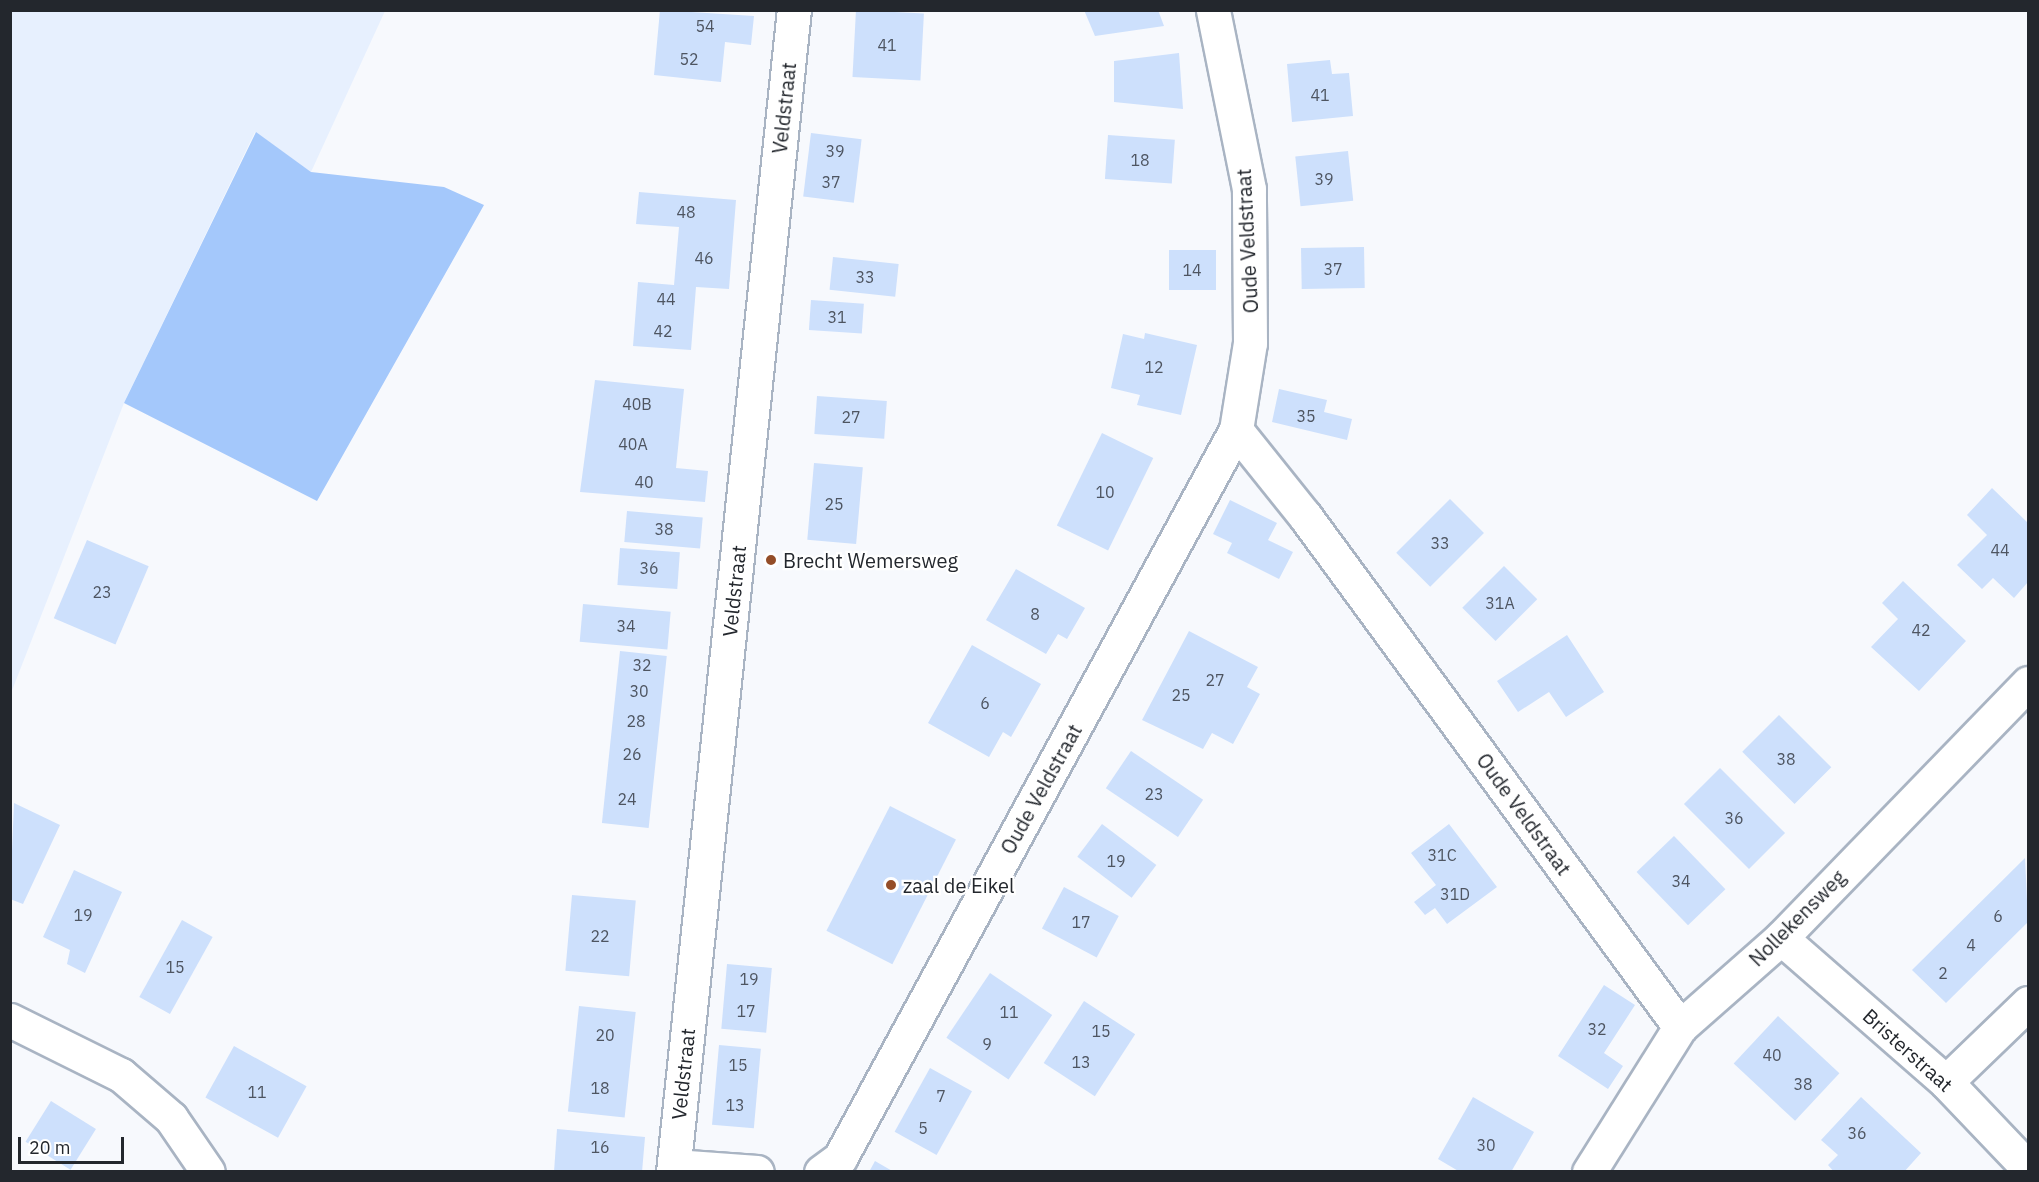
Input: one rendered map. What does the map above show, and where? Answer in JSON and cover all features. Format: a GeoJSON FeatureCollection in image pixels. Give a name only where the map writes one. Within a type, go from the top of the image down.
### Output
{"type":"FeatureCollection","features":[{"type":"Feature","properties":{"kind":"street","name":"Veldstraat"},"geometry":{"type":"LineString","coordinates":[[674,1169],[794,10]]}},
{"type":"Feature","properties":{"kind":"street","name":"Oude Veldstraat"},"geometry":{"type":"LineString","coordinates":[[821,1172],[840,1158],[1236,430],[1250,343],[1251,232],[1249,189],[1217,13]]}},
{"type":"Feature","properties":{"kind":"street","name":"Oude Veldstraat"},"geometry":{"type":"LineString","coordinates":[[1236,430],[1305,516],[1680,1028]]}},
{"type":"Feature","properties":{"kind":"street","name":"Nollekensweg"},"geometry":{"type":"LineString","coordinates":[[1589,1172],[1680,1028],[1781,938],[2028,682]]}},
{"type":"Feature","properties":{"kind":"street","name":"Bristerstraat"},"geometry":{"type":"LineString","coordinates":[[1781,938],[1946,1082],[2028,1168]]}},
{"type":"Feature","properties":{"kind":"street"},"geometry":{"type":"LineString","coordinates":[[1946,1082],[2028,1003]]}},
{"type":"Feature","properties":{"kind":"street"},"geometry":{"type":"LineString","coordinates":[[10,1020],[121,1075],[171,1118],[208,1172]]}},
{"type":"Feature","properties":{"kind":"street"},"geometry":{"type":"LineString","coordinates":[[674,1169],[757,1172]]}},
{"type":"Feature","properties":{"kind":"shaded area"},"geometry":{"type":"Polygon","coordinates":[[[10,11],[385,11],[311,172],[255,132],[124,403],[11,693],[10,11]]]}},
{"type":"Feature","properties":{"kind":"shaded area"},"geometry":{"type":"Polygon","coordinates":[[[256,132],[311,172],[444,187],[484,205],[317,501],[124,403],[256,132]]]}},
{"type":"Feature","properties":{"kind":"building"},"geometry":{"type":"Polygon","coordinates":[[[660,10],[754,16],[751,45],[725,42],[721,82],[654,75],[660,10]]]}},
{"type":"Feature","properties":{"kind":"building"},"geometry":{"type":"Polygon","coordinates":[[[856,10],[924,14],[920,80],[852,77],[856,10]]]}},
{"type":"Feature","properties":{"kind":"building"},"geometry":{"type":"Polygon","coordinates":[[[1084,10],[1158,10],[1164,26],[1095,36],[1084,10]]]}},
{"type":"Feature","properties":{"kind":"building"},"geometry":{"type":"Polygon","coordinates":[[[1179,53],[1183,109],[1114,102],[1114,61],[1179,53]]]}},
{"type":"Feature","properties":{"kind":"building"},"geometry":{"type":"Polygon","coordinates":[[[1330,60],[1332,74],[1349,73],[1353,116],[1292,122],[1287,64],[1330,60]]]}},
{"type":"Feature","properties":{"kind":"building"},"geometry":{"type":"Polygon","coordinates":[[[811,133],[862,139],[854,203],[803,197],[811,133]]]}},
{"type":"Feature","properties":{"kind":"building"},"geometry":{"type":"Polygon","coordinates":[[[1108,135],[1175,140],[1172,184],[1105,179],[1108,135]]]}},
{"type":"Feature","properties":{"kind":"building"},"geometry":{"type":"Polygon","coordinates":[[[1348,151],[1353,201],[1301,206],[1295,157],[1348,151]]]}},
{"type":"Feature","properties":{"kind":"building"},"geometry":{"type":"Polygon","coordinates":[[[639,192],[736,200],[729,289],[696,287],[691,350],[633,346],[638,282],[674,285],[679,227],[636,224],[639,192]]]}},
{"type":"Feature","properties":{"kind":"building"},"geometry":{"type":"Polygon","coordinates":[[[1364,247],[1365,288],[1302,289],[1301,248],[1364,247]]]}},
{"type":"Feature","properties":{"kind":"building"},"geometry":{"type":"Polygon","coordinates":[[[1169,250],[1216,250],[1216,290],[1169,290],[1169,250]]]}},
{"type":"Feature","properties":{"kind":"building"},"geometry":{"type":"Polygon","coordinates":[[[833,257],[899,264],[895,297],[830,290],[833,257]]]}},
{"type":"Feature","properties":{"kind":"building"},"geometry":{"type":"Polygon","coordinates":[[[811,300],[864,304],[862,334],[809,330],[811,300]]]}},
{"type":"Feature","properties":{"kind":"building"},"geometry":{"type":"Polygon","coordinates":[[[1145,333],[1197,345],[1181,415],[1137,405],[1140,395],[1111,388],[1123,334],[1144,339],[1145,333]]]}},
{"type":"Feature","properties":{"kind":"building"},"geometry":{"type":"Polygon","coordinates":[[[595,380],[684,389],[676,468],[708,471],[705,502],[580,492],[595,380]]]}},
{"type":"Feature","properties":{"kind":"building"},"geometry":{"type":"Polygon","coordinates":[[[1279,389],[1327,400],[1324,412],[1352,419],[1347,440],[1272,422],[1279,389]]]}},
{"type":"Feature","properties":{"kind":"building"},"geometry":{"type":"Polygon","coordinates":[[[817,396],[887,401],[884,439],[814,434],[817,396]]]}},
{"type":"Feature","properties":{"kind":"building"},"geometry":{"type":"Polygon","coordinates":[[[1102,433],[1153,458],[1108,551],[1057,526],[1102,433]]]}},
{"type":"Feature","properties":{"kind":"building"},"geometry":{"type":"Polygon","coordinates":[[[814,463],[863,467],[856,544],[807,540],[814,463]]]}},
{"type":"Feature","properties":{"kind":"building"},"geometry":{"type":"Polygon","coordinates":[[[1992,488],[2028,523],[2028,582],[2014,598],[1993,578],[1982,589],[1957,565],[1987,535],[1967,515],[1992,488]]]}},
{"type":"Feature","properties":{"kind":"building"},"geometry":{"type":"Polygon","coordinates":[[[1450,499],[1484,533],[1430,587],[1396,553],[1450,499]]]}},
{"type":"Feature","properties":{"kind":"building"},"geometry":{"type":"Polygon","coordinates":[[[1230,500],[1277,523],[1268,540],[1293,552],[1279,579],[1227,553],[1232,543],[1213,534],[1230,500]]]}},
{"type":"Feature","properties":{"kind":"building"},"geometry":{"type":"Polygon","coordinates":[[[627,511],[703,518],[700,549],[624,542],[627,511]]]}},
{"type":"Feature","properties":{"kind":"building"},"geometry":{"type":"Polygon","coordinates":[[[87,540],[149,566],[115,644],[54,618],[87,540]]]}},
{"type":"Feature","properties":{"kind":"building"},"geometry":{"type":"Polygon","coordinates":[[[620,548],[680,552],[677,589],[617,585],[620,548]]]}},
{"type":"Feature","properties":{"kind":"building"},"geometry":{"type":"Polygon","coordinates":[[[1504,566],[1537,599],[1496,641],[1462,608],[1504,566]]]}},
{"type":"Feature","properties":{"kind":"building"},"geometry":{"type":"Polygon","coordinates":[[[1016,569],[1085,608],[1067,639],[1058,634],[1046,654],[986,620],[1016,569]]]}},
{"type":"Feature","properties":{"kind":"building"},"geometry":{"type":"Polygon","coordinates":[[[1903,581],[1966,641],[1919,691],[1871,647],[1898,619],[1882,603],[1903,581]]]}},
{"type":"Feature","properties":{"kind":"building"},"geometry":{"type":"Polygon","coordinates":[[[583,604],[671,612],[667,650],[580,642],[583,604]]]}},
{"type":"Feature","properties":{"kind":"building"},"geometry":{"type":"Polygon","coordinates":[[[1189,631],[1258,667],[1247,687],[1260,694],[1233,744],[1212,733],[1203,749],[1142,720],[1189,631]]]}},
{"type":"Feature","properties":{"kind":"building"},"geometry":{"type":"Polygon","coordinates":[[[1567,635],[1604,692],[1566,717],[1549,692],[1518,712],[1497,681],[1567,635]]]}},
{"type":"Feature","properties":{"kind":"building"},"geometry":{"type":"Polygon","coordinates":[[[972,645],[1041,684],[1011,737],[1003,732],[989,757],[928,723],[972,645]]]}},
{"type":"Feature","properties":{"kind":"building"},"geometry":{"type":"Polygon","coordinates":[[[620,651],[667,656],[649,828],[602,823],[620,651]]]}},
{"type":"Feature","properties":{"kind":"building"},"geometry":{"type":"Polygon","coordinates":[[[1779,715],[1831,767],[1795,804],[1742,752],[1779,715]]]}},
{"type":"Feature","properties":{"kind":"building"},"geometry":{"type":"Polygon","coordinates":[[[1131,751],[1203,800],[1178,837],[1106,788],[1131,751]]]}},
{"type":"Feature","properties":{"kind":"building"},"geometry":{"type":"Polygon","coordinates":[[[1720,768],[1785,833],[1749,869],[1684,804],[1720,768]]]}},
{"type":"Feature","properties":{"kind":"building"},"geometry":{"type":"Polygon","coordinates":[[[14,803],[60,825],[23,904],[10,899],[14,803]]]}},
{"type":"Feature","properties":{"kind":"building","name":"zaal de Eikel"},"geometry":{"type":"Polygon","coordinates":[[[890,806],[956,840],[892,964],[826,931],[890,806]]]}},
{"type":"Feature","properties":{"kind":"building"},"geometry":{"type":"Polygon","coordinates":[[[1102,824],[1156,865],[1132,898],[1077,857],[1102,824]]]}},
{"type":"Feature","properties":{"kind":"building"},"geometry":{"type":"Polygon","coordinates":[[[1449,824],[1497,887],[1447,924],[1435,908],[1425,915],[1414,902],[1436,885],[1411,853],[1449,824]]]}},
{"type":"Feature","properties":{"kind":"building"},"geometry":{"type":"Polygon","coordinates":[[[1674,836],[1725,889],[1688,925],[1637,872],[1674,836]]]}},
{"type":"Feature","properties":{"kind":"building"},"geometry":{"type":"Polygon","coordinates":[[[2025,858],[2028,922],[1946,1003],[1912,970],[2025,858]]]}},
{"type":"Feature","properties":{"kind":"building"},"geometry":{"type":"Polygon","coordinates":[[[74,870],[122,892],[85,973],[67,964],[70,950],[43,937],[74,870]]]}},
{"type":"Feature","properties":{"kind":"building"},"geometry":{"type":"Polygon","coordinates":[[[1064,887],[1119,916],[1097,958],[1042,928],[1064,887]]]}},
{"type":"Feature","properties":{"kind":"building"},"geometry":{"type":"Polygon","coordinates":[[[572,895],[636,901],[629,976],[565,971],[572,895]]]}},
{"type":"Feature","properties":{"kind":"building"},"geometry":{"type":"Polygon","coordinates":[[[182,920],[213,937],[170,1014],[139,997],[182,920]]]}},
{"type":"Feature","properties":{"kind":"building"},"geometry":{"type":"Polygon","coordinates":[[[727,964],[772,968],[766,1033],[721,1029],[727,964]]]}},
{"type":"Feature","properties":{"kind":"building"},"geometry":{"type":"Polygon","coordinates":[[[990,973],[1052,1015],[1009,1080],[946,1038],[990,973]]]}},
{"type":"Feature","properties":{"kind":"building"},"geometry":{"type":"Polygon","coordinates":[[[1604,985],[1635,1005],[1604,1053],[1623,1066],[1608,1089],[1558,1056],[1604,985]]]}},
{"type":"Feature","properties":{"kind":"building"},"geometry":{"type":"Polygon","coordinates":[[[1084,1001],[1135,1034],[1095,1096],[1044,1063],[1084,1001]]]}},
{"type":"Feature","properties":{"kind":"building"},"geometry":{"type":"Polygon","coordinates":[[[579,1006],[636,1012],[625,1117],[568,1111],[579,1006]]]}},
{"type":"Feature","properties":{"kind":"building"},"geometry":{"type":"Polygon","coordinates":[[[1778,1016],[1839,1073],[1795,1121],[1734,1064],[1778,1016]]]}},
{"type":"Feature","properties":{"kind":"building"},"geometry":{"type":"Polygon","coordinates":[[[719,1045],[761,1049],[754,1128],[712,1125],[719,1045]]]}},
{"type":"Feature","properties":{"kind":"building"},"geometry":{"type":"Polygon","coordinates":[[[234,1046],[307,1086],[278,1138],[205,1098],[234,1046]]]}},
{"type":"Feature","properties":{"kind":"building"},"geometry":{"type":"Polygon","coordinates":[[[930,1068],[972,1091],[937,1155],[895,1132],[930,1068]]]}},
{"type":"Feature","properties":{"kind":"building"},"geometry":{"type":"Polygon","coordinates":[[[1473,1097],[1534,1132],[1511,1172],[1460,1172],[1438,1159],[1473,1097]]]}},
{"type":"Feature","properties":{"kind":"building"},"geometry":{"type":"Polygon","coordinates":[[[1861,1097],[1921,1153],[1904,1172],[1834,1172],[1828,1165],[1838,1155],[1821,1140],[1861,1097]]]}},
{"type":"Feature","properties":{"kind":"building"},"geometry":{"type":"Polygon","coordinates":[[[51,1101],[96,1129],[71,1170],[26,1142],[51,1101]]]}},
{"type":"Feature","properties":{"kind":"building"},"geometry":{"type":"Polygon","coordinates":[[[557,1129],[645,1137],[642,1172],[554,1172],[557,1129]]]}},
{"type":"Feature","properties":{"kind":"building"},"geometry":{"type":"Polygon","coordinates":[[[875,1161],[894,1172],[869,1172],[875,1161]]]}},
{"type":"Feature","properties":{"kind":"place","name":"Brecht Wemersweg"},"geometry":{"type":"Point","coordinates":[771,560]}},
{"type":"Feature","properties":{"kind":"place","name":"zaal de Eikel"},"geometry":{"type":"Point","coordinates":[891,885]}}]}
